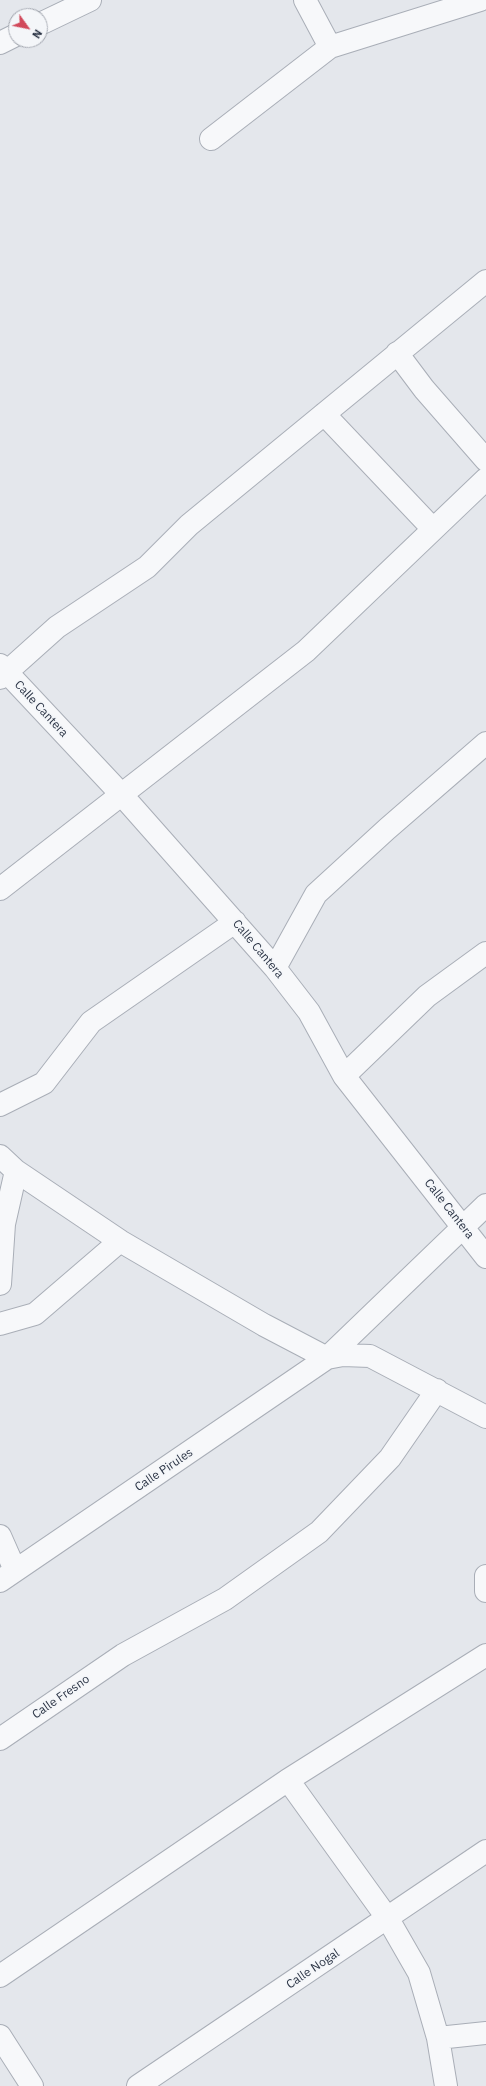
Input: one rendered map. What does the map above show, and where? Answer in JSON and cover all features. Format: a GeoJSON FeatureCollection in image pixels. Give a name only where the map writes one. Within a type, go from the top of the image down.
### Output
{"type":"FeatureCollection","features":[{"type":"Feature","properties":{"kind":"street"},"geometry":{"type":"LineString","coordinates":[[48,20],[90,0]]}},
{"type":"Feature","properties":{"kind":"street"},"geometry":{"type":"LineString","coordinates":[[305,0],[330,47]]}},
{"type":"Feature","properties":{"kind":"street"},"geometry":{"type":"LineString","coordinates":[[211,139],[330,47],[480,0]]}},
{"type":"Feature","properties":{"kind":"street"},"geometry":{"type":"LineString","coordinates":[[2,672],[58,627],[147,567],[189,525],[486,281]]}},
{"type":"Feature","properties":{"kind":"street"},"geometry":{"type":"LineString","coordinates":[[397,353],[424,389],[486,460]]}},
{"type":"Feature","properties":{"kind":"street"},"geometry":{"type":"LineString","coordinates":[[324,414],[433,529]]}},
{"type":"Feature","properties":{"kind":"street"},"geometry":{"type":"LineString","coordinates":[[0,889],[306,651],[486,479]]}},
{"type":"Feature","properties":{"kind":"street","name":"Calle Cantera"},"geometry":{"type":"LineString","coordinates":[[2,672],[121,794],[275,968],[309,1012],[344,1076],[486,1257]]}},
{"type":"Feature","properties":{"kind":"street"},"geometry":{"type":"LineString","coordinates":[[275,968],[316,894],[387,828],[486,743]]}},
{"type":"Feature","properties":{"kind":"street"},"geometry":{"type":"LineString","coordinates":[[0,1105],[44,1083],[91,1022],[235,922]]}},
{"type":"Feature","properties":{"kind":"street"},"geometry":{"type":"LineString","coordinates":[[344,1076],[427,996],[486,953]]}},
{"type":"Feature","properties":{"kind":"street"},"geometry":{"type":"LineString","coordinates":[[0,1156],[16,1171],[120,1241],[264,1325],[327,1358],[344,1354],[370,1356],[486,1417]]}},
{"type":"Feature","properties":{"kind":"street"},"geometry":{"type":"LineString","coordinates":[[0,1284],[4,1224],[16,1171]]}},
{"type":"Feature","properties":{"kind":"street"},"geometry":{"type":"LineString","coordinates":[[327,1358],[486,1205]]}},
{"type":"Feature","properties":{"kind":"street"},"geometry":{"type":"LineString","coordinates":[[0,1324],[35,1314],[120,1241]]}},
{"type":"Feature","properties":{"kind":"street","name":"Calle Pirules"},"geometry":{"type":"LineString","coordinates":[[8,1575],[327,1358]]}},
{"type":"Feature","properties":{"kind":"street","name":"Calle Fresno"},"geometry":{"type":"LineString","coordinates":[[0,1739],[123,1655],[225,1599],[319,1532],[390,1458],[437,1390]]}},
{"type":"Feature","properties":{"kind":"street"},"geometry":{"type":"LineString","coordinates":[[0,1536],[8,1575]]}},
{"type":"Feature","properties":{"kind":"street"},"geometry":{"type":"LineString","coordinates":[[486,1576],[486,1591]]}},
{"type":"Feature","properties":{"kind":"street"},"geometry":{"type":"LineString","coordinates":[[0,1976],[288,1780],[486,1655]]}},
{"type":"Feature","properties":{"kind":"street"},"geometry":{"type":"LineString","coordinates":[[288,1780],[388,1919],[419,1973],[438,2038],[446,2086]]}},
{"type":"Feature","properties":{"kind":"street","name":"Calle Nogal"},"geometry":{"type":"LineString","coordinates":[[138,2086],[388,1919],[486,1851]]}},
{"type":"Feature","properties":{"kind":"street"},"geometry":{"type":"LineString","coordinates":[[438,2038],[486,2033]]}},
{"type":"Feature","properties":{"kind":"street"},"geometry":{"type":"LineString","coordinates":[[0,2036],[32,2086]]}}]}
